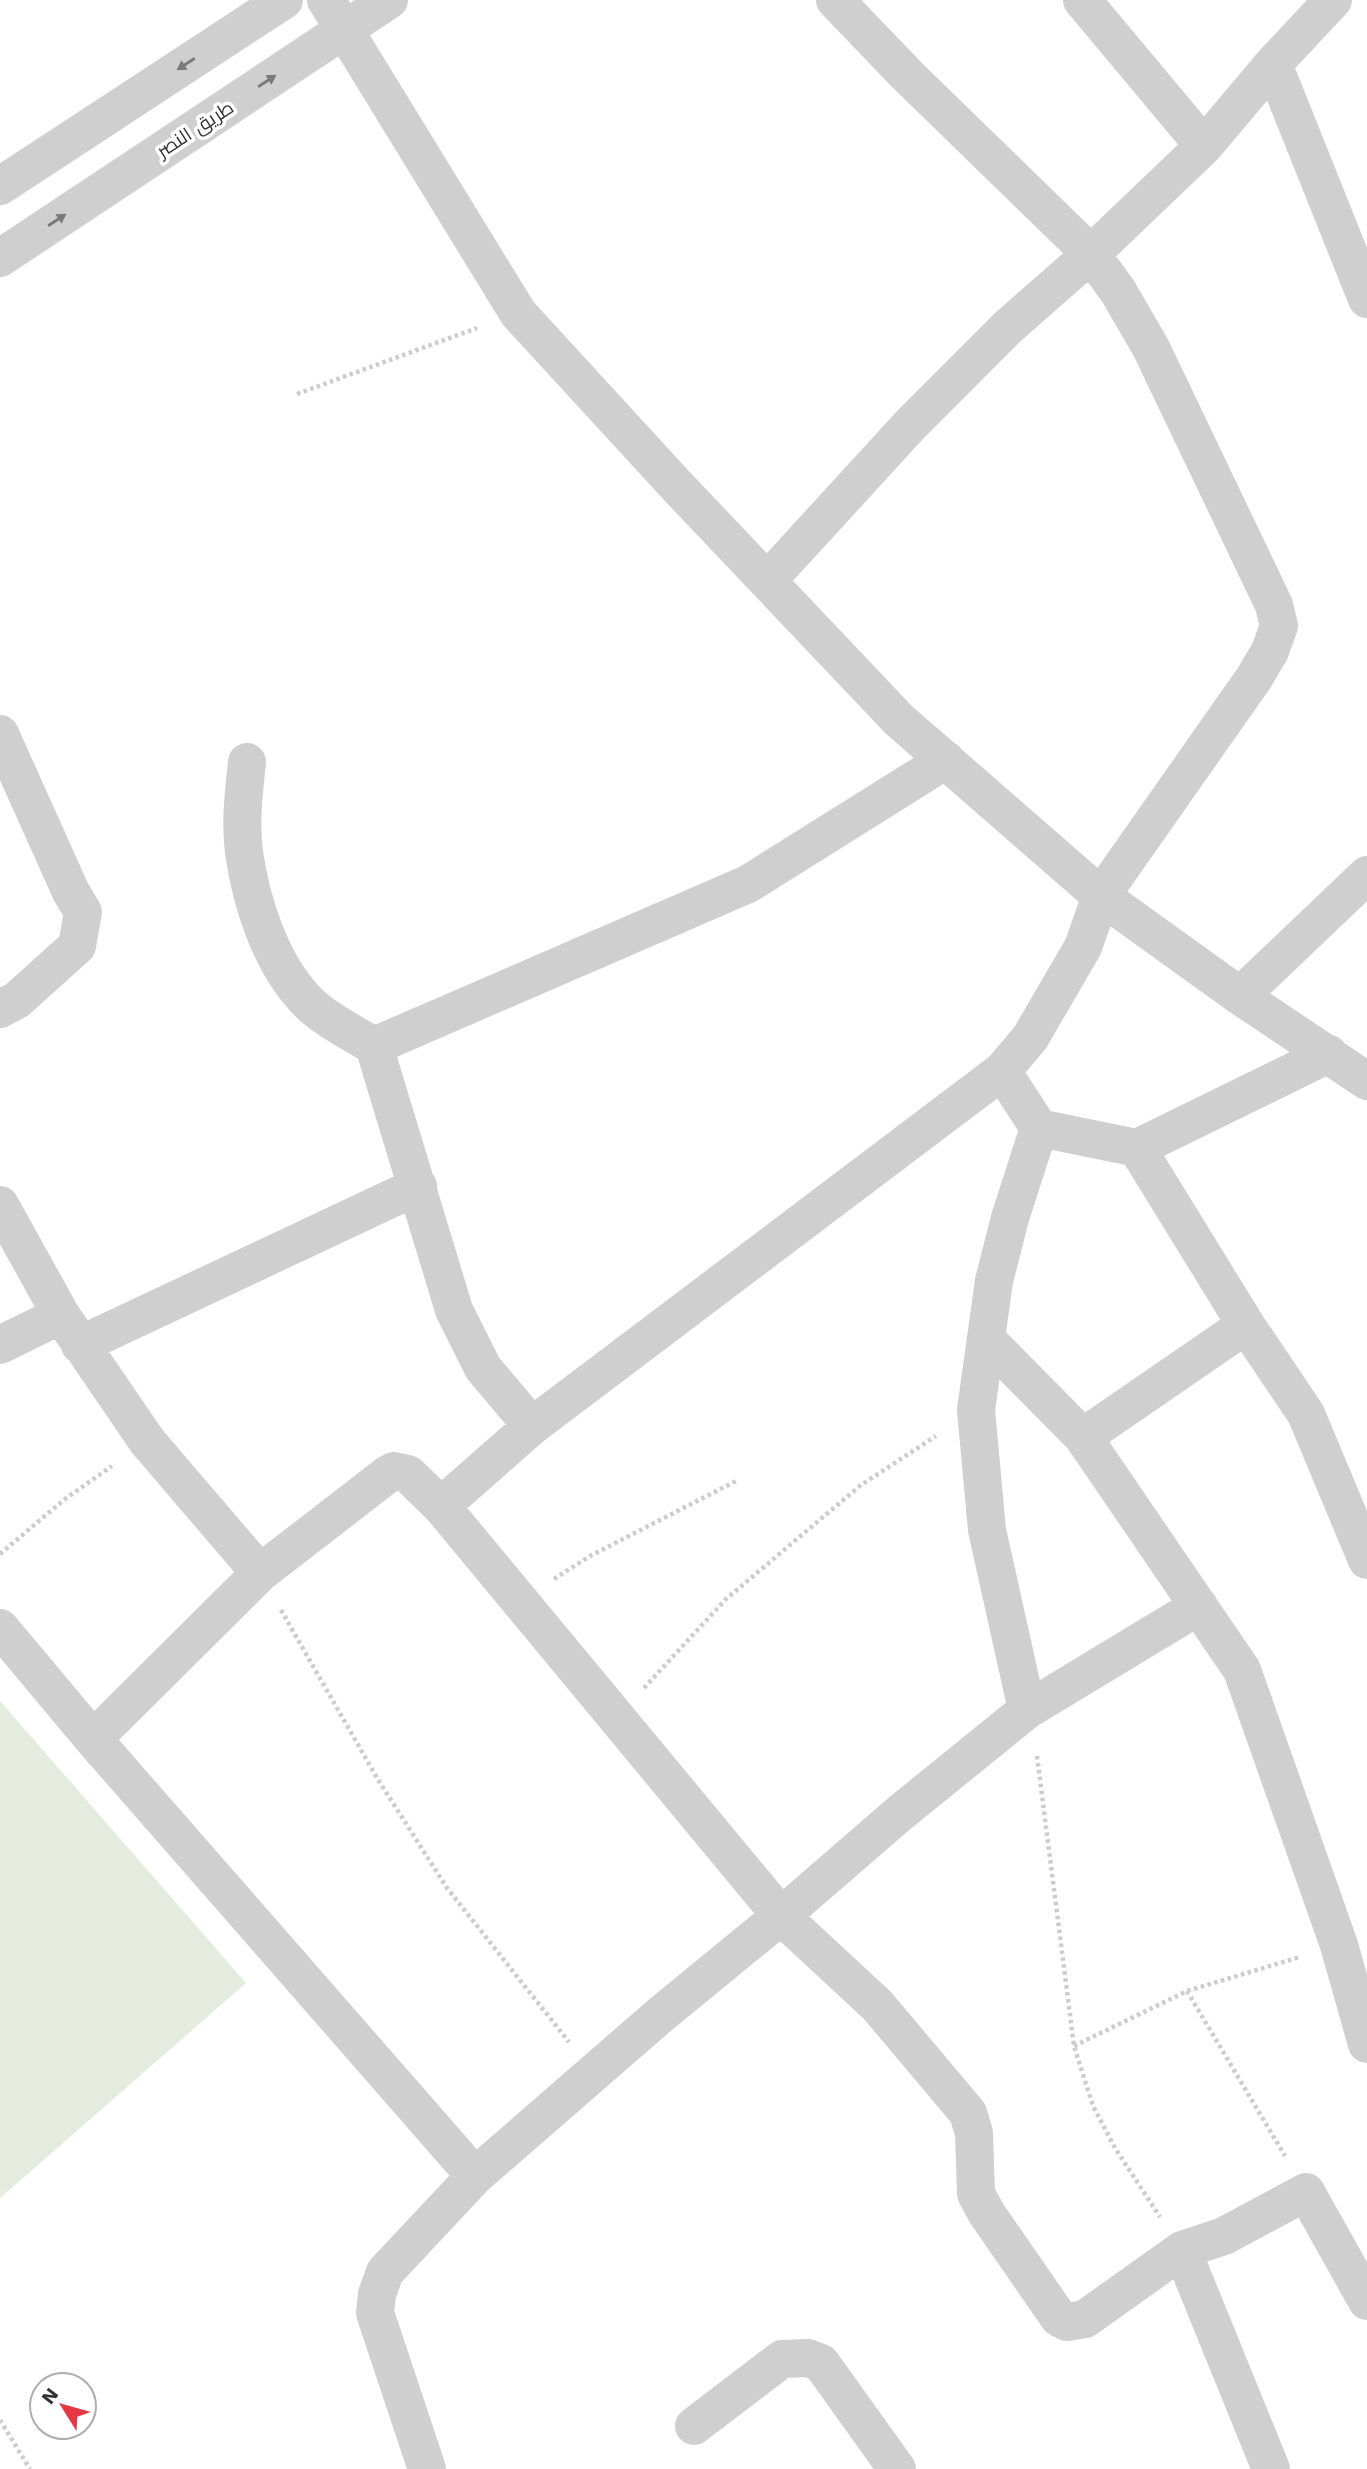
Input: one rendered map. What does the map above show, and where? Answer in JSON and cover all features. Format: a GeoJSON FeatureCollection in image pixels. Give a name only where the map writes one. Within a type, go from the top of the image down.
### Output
{"type":"FeatureCollection","features":[{"type":"Feature","properties":{"kind":"street"},"geometry":{"type":"LineString","coordinates":[[0,186],[284,0]]}},
{"type":"Feature","properties":{"kind":"street","name":"طريق النصر"},"geometry":{"type":"LineString","coordinates":[[0,258],[335,15],[390,0]]}},
{"type":"Feature","properties":{"kind":"street"},"geometry":{"type":"LineString","coordinates":[[441,1506],[533,1426],[1002,1071],[1030,1038],[1083,947],[1101,896],[1254,678],[1270,651],[1279,626],[1274,605],[1151,348],[1118,291],[1091,254],[908,76],[835,0]]}},
{"type":"Feature","properties":{"kind":"street"},"geometry":{"type":"LineString","coordinates":[[1082,0],[1204,146]]}},
{"type":"Feature","properties":{"kind":"street"},"geometry":{"type":"LineString","coordinates":[[768,580],[910,425],[1009,326],[1091,254],[1204,146],[1273,64],[1333,0]]}},
{"type":"Feature","properties":{"kind":"street"},"geometry":{"type":"LineString","coordinates":[[335,15],[518,313],[899,720],[1101,896],[1240,996],[1367,1081]]}},
{"type":"Feature","properties":{"kind":"street"},"geometry":{"type":"LineString","coordinates":[[1273,64],[1367,299]]}},
{"type":"Feature","properties":{"kind":"street"},"geometry":{"type":"LineString","coordinates":[[0,734],[83,912],[77,946],[17,1000],[0,1009]]}},
{"type":"Feature","properties":{"kind":"street"},"geometry":{"type":"LineString","coordinates":[[374,1046],[748,884],[946,760]]}},
{"type":"Feature","properties":{"kind":"street"},"geometry":{"type":"LineString","coordinates":[[247,762],[243,803],[244,851],[250,884],[272,953],[304,999],[374,1046],[454,1310],[483,1368],[533,1426]]}},
{"type":"Feature","properties":{"kind":"street"},"geometry":{"type":"LineString","coordinates":[[1240,996],[1367,875]]}},
{"type":"Feature","properties":{"kind":"street"},"geometry":{"type":"LineString","coordinates":[[1002,1071],[1038,1128],[1137,1148],[1329,1054]]}},
{"type":"Feature","properties":{"kind":"street"},"geometry":{"type":"LineString","coordinates":[[1027,1710],[987,1530],[976,1410],[994,1281],[1038,1128]]}},
{"type":"Feature","properties":{"kind":"street"},"geometry":{"type":"LineString","coordinates":[[1137,1148],[1246,1325],[1306,1415],[1367,1560]]}},
{"type":"Feature","properties":{"kind":"street"},"geometry":{"type":"LineString","coordinates":[[0,1345],[70,1330],[418,1186]]}},
{"type":"Feature","properties":{"kind":"street"},"geometry":{"type":"LineString","coordinates":[[0,1205],[70,1330],[147,1441],[260,1573]]}},
{"type":"Feature","properties":{"kind":"street"},"geometry":{"type":"LineString","coordinates":[[1083,1437],[1246,1325]]}},
{"type":"Feature","properties":{"kind":"street"},"geometry":{"type":"LineString","coordinates":[[987,1340],[1083,1437],[1242,1670],[1353,1941],[1367,2044]]}},
{"type":"Feature","properties":{"kind":"street"},"geometry":{"type":"LineString","coordinates":[[93,1739],[260,1573],[394,1471],[400,1471],[414,1478],[441,1506],[781,1916],[877,2005],[968,2113],[974,2133],[976,2194],[1059,2318],[1067,2322],[1085,2319],[1182,2250],[1224,2235],[1306,2192],[1352,2245],[1367,2301]]}},
{"type":"Feature","properties":{"kind":"street"},"geometry":{"type":"LineString","coordinates":[[427,2469],[376,2313],[377,2294],[385,2272],[475,2176],[900,1813],[1027,1710],[1199,1606]]}},
{"type":"Feature","properties":{"kind":"street"},"geometry":{"type":"LineString","coordinates":[[0,1628],[93,1739],[475,2176]]}},
{"type":"Feature","properties":{"kind":"street"},"geometry":{"type":"LineString","coordinates":[[1182,2250],[1271,2469]]}},
{"type":"Feature","properties":{"kind":"street"},"geometry":{"type":"LineString","coordinates":[[694,2426],[782,2359],[808,2358],[821,2363],[897,2469]]}},
{"type":"Feature","properties":{"kind":"path"},"geometry":{"type":"LineString","coordinates":[[297,394],[518,313]]}},
{"type":"Feature","properties":{"kind":"path"},"geometry":{"type":"LineString","coordinates":[[618,1718],[726,1598],[861,1485],[976,1410]]}},
{"type":"Feature","properties":{"kind":"path"},"geometry":{"type":"LineString","coordinates":[[0,1554],[65,1499],[147,1441]]}},
{"type":"Feature","properties":{"kind":"path"},"geometry":{"type":"LineString","coordinates":[[520,1599],[590,1556],[738,1480]]}},
{"type":"Feature","properties":{"kind":"path"},"geometry":{"type":"LineString","coordinates":[[260,1573],[377,1778],[447,1888],[593,2073]]}},
{"type":"Feature","properties":{"kind":"path"},"geometry":{"type":"LineString","coordinates":[[1027,1710],[1037,1756],[1074,2046],[1093,2106],[1115,2148],[1182,2250]]}},
{"type":"Feature","properties":{"kind":"path"},"geometry":{"type":"LineString","coordinates":[[1074,2046],[1187,1991],[1353,1941]]}},
{"type":"Feature","properties":{"kind":"path"},"geometry":{"type":"LineString","coordinates":[[1187,1991],[1306,2192]]}},
{"type":"Feature","properties":{"kind":"path"},"geometry":{"type":"LineString","coordinates":[[0,2420],[30,2469]]}},
{"type":"Feature","properties":{"kind":"shaded area"},"geometry":{"type":"Polygon","coordinates":[[[0,1701],[246,1983],[0,2198],[0,1701]]]}}]}
